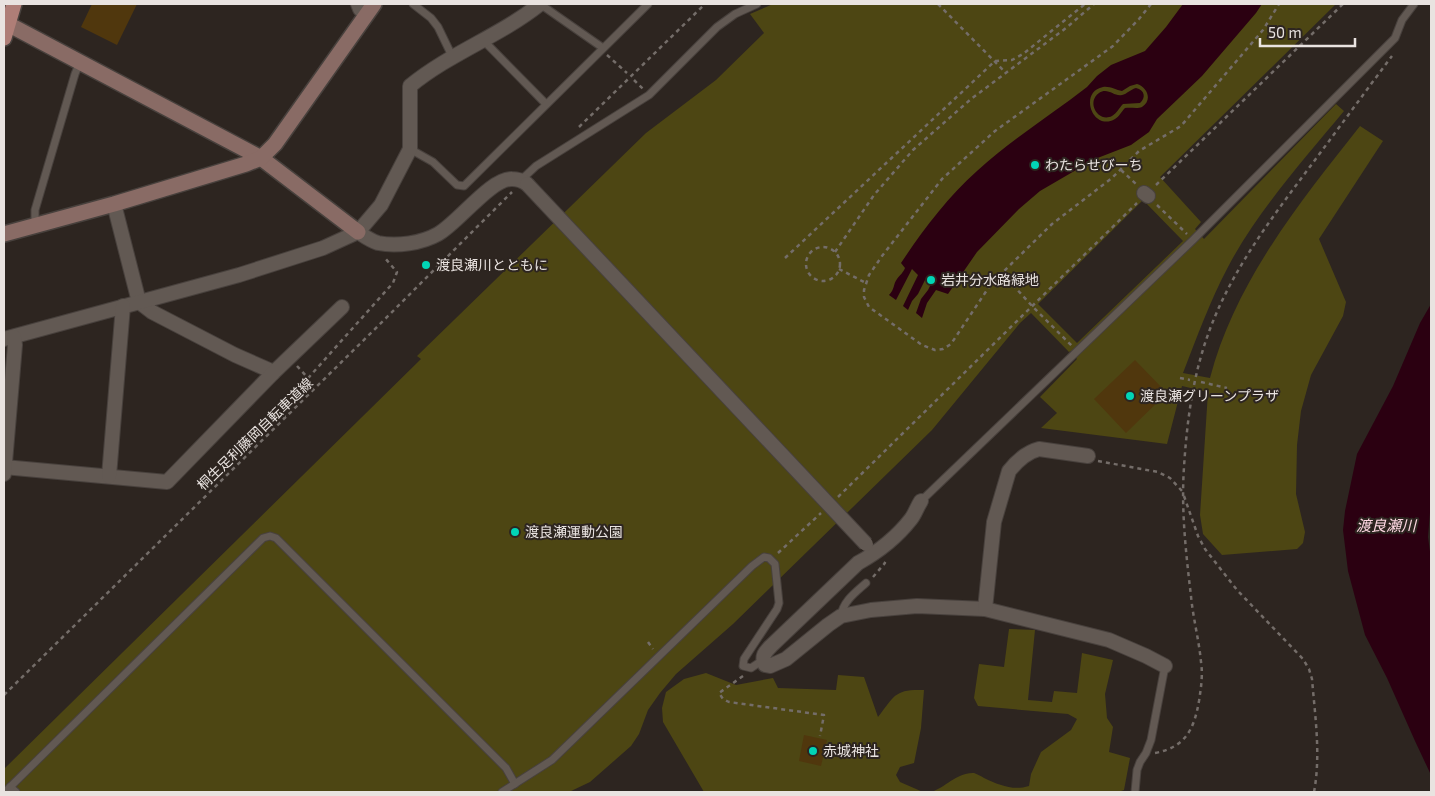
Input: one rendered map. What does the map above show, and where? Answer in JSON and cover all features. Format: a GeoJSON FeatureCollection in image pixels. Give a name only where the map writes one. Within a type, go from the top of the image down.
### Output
{"type":"FeatureCollection","features":[{"type":"Feature","properties":{"kind":"main road"},"geometry":{"type":"LineString","coordinates":[[5,28],[14,4]]}},
{"type":"Feature","properties":{"kind":"street"},"geometry":{"type":"LineString","coordinates":[[342,306],[167,482],[109,476],[4,470],[15,345],[9,338],[239,275],[324,248],[358,232],[381,205],[410,149],[410,86],[453,58],[524,17],[540,4]]}},
{"type":"Feature","properties":{"kind":"street"},"geometry":{"type":"LineString","coordinates":[[4,234],[114,204],[261,158],[275,144],[366,7]]}},
{"type":"Feature","properties":{"kind":"street"},"geometry":{"type":"LineString","coordinates":[[5,28],[80,62],[261,158],[358,232],[378,243],[410,243],[430,238],[447,228],[488,190],[503,181],[510,179],[520,185],[870,549]]}},
{"type":"Feature","properties":{"kind":"street"},"geometry":{"type":"LineString","coordinates":[[114,204],[139,302],[152,312],[234,355],[269,370],[273,374]]}},
{"type":"Feature","properties":{"kind":"street"},"geometry":{"type":"LineString","coordinates":[[109,476],[123,306]]}},
{"type":"Feature","properties":{"kind":"street"},"geometry":{"type":"LineString","coordinates":[[985,609],[994,522],[1009,471],[1024,456],[1039,449],[1088,456]]}},
{"type":"Feature","properties":{"kind":"street"},"geometry":{"type":"LineString","coordinates":[[920,501],[913,518],[889,543],[870,549],[858,563],[771,646],[757,664],[770,666],[786,659],[842,616],[871,610],[917,606],[985,609],[1109,640],[1165,666]]}},
{"type":"Feature","properties":{"kind":"lane"},"geometry":{"type":"LineString","coordinates":[[413,4],[438,27],[453,58]]}},
{"type":"Feature","properties":{"kind":"lane"},"geometry":{"type":"LineString","coordinates":[[540,4],[604,51]]}},
{"type":"Feature","properties":{"kind":"lane"},"geometry":{"type":"LineString","coordinates":[[410,149],[433,162],[457,186],[464,186],[546,104],[604,51],[648,4]]}},
{"type":"Feature","properties":{"kind":"lane"},"geometry":{"type":"LineString","coordinates":[[520,185],[536,166],[653,92],[717,27],[735,14],[757,4]]}},
{"type":"Feature","properties":{"kind":"lane"},"geometry":{"type":"LineString","coordinates":[[920,501],[1179,253],[1395,38],[1402,20],[1414,4]]}},
{"type":"Feature","properties":{"kind":"lane"},"geometry":{"type":"LineString","coordinates":[[483,40],[546,104]]}},
{"type":"Feature","properties":{"kind":"lane"},"geometry":{"type":"LineString","coordinates":[[35,225],[35,210],[80,62]]}},
{"type":"Feature","properties":{"kind":"lane"},"geometry":{"type":"LineString","coordinates":[[10,790],[263,538],[270,536],[276,538],[506,768],[515,784]]}},
{"type":"Feature","properties":{"kind":"lane"},"geometry":{"type":"LineString","coordinates":[[502,792],[552,760],[758,560],[764,557],[769,558],[775,564],[779,603],[744,659],[743,666],[757,664]]}},
{"type":"Feature","properties":{"kind":"lane"},"geometry":{"type":"LineString","coordinates":[[842,616],[842,610],[847,600],[866,583]]}},
{"type":"Feature","properties":{"kind":"lane"},"geometry":{"type":"LineString","coordinates":[[1135,792],[1137,770],[1146,753],[1159,705],[1165,666]]}},
{"type":"Feature","properties":{"kind":"path"},"geometry":{"type":"LineString","coordinates":[[575,130],[705,4]]}},
{"type":"Feature","properties":{"kind":"path"},"geometry":{"type":"LineString","coordinates":[[938,4],[1006,73]]}},
{"type":"Feature","properties":{"kind":"path"},"geometry":{"type":"LineString","coordinates":[[785,258],[995,60],[1012,60],[1023,54],[1085,4]]}},
{"type":"Feature","properties":{"kind":"path"},"geometry":{"type":"LineString","coordinates":[[835,252],[874,194],[936,129],[971,99],[1052,40],[1094,4]]}},
{"type":"Feature","properties":{"kind":"path"},"geometry":{"type":"LineString","coordinates":[[1151,4],[1140,19],[1113,46],[995,131],[942,179],[882,256],[865,282],[864,297],[869,307],[922,345],[935,350],[943,349],[951,344],[982,298],[1002,273],[1052,224],[1121,170],[1138,151],[1181,126],[1263,30],[1279,4]]}},
{"type":"Feature","properties":{"kind":"path"},"geometry":{"type":"LineString","coordinates":[[836,499],[1146,194],[1343,4]]}},
{"type":"Feature","properties":{"kind":"path"},"geometry":{"type":"LineString","coordinates":[[604,51],[627,73]]}},
{"type":"Feature","properties":{"kind":"path"},"geometry":{"type":"LineString","coordinates":[[1146,753],[1172,748],[1187,736],[1197,717],[1202,662],[1191,598],[1182,492],[1186,429],[1194,381],[1210,328],[1246,255],[1393,54]]}},
{"type":"Feature","properties":{"kind":"path"},"geometry":{"type":"LineString","coordinates":[[634,80],[644,90]]}},
{"type":"Feature","properties":{"kind":"path"},"geometry":{"type":"LineString","coordinates":[[1121,170],[1188,235]]}},
{"type":"Feature","properties":{"kind":"path","name":"桐生足利藤岡自転車道線"},"geometry":{"type":"LineString","coordinates":[[4,695],[520,185]]}},
{"type":"Feature","properties":{"kind":"path"},"geometry":{"type":"LineString","coordinates":[[825,247],[835,252],[840,263],[839,269],[833,278],[823,282],[812,278],[806,269],[807,258],[814,249],[825,247]]}},
{"type":"Feature","properties":{"kind":"path"},"geometry":{"type":"LineString","coordinates":[[284,419],[292,398],[393,283],[397,272],[379,253]]}},
{"type":"Feature","properties":{"kind":"path"},"geometry":{"type":"LineString","coordinates":[[839,269],[865,282]]}},
{"type":"Feature","properties":{"kind":"path"},"geometry":{"type":"LineString","coordinates":[[1002,273],[1073,347]]}},
{"type":"Feature","properties":{"kind":"path"},"geometry":{"type":"LineString","coordinates":[[1180,378],[1190,380]]}},
{"type":"Feature","properties":{"kind":"path"},"geometry":{"type":"LineString","coordinates":[[1201,382],[1228,388]]}},
{"type":"Feature","properties":{"kind":"path"},"geometry":{"type":"LineString","coordinates":[[1088,456],[1101,462],[1158,472],[1170,478],[1182,492],[1198,536],[1205,549],[1237,590],[1303,659],[1312,679],[1317,754],[1317,779],[1314,792]]}},
{"type":"Feature","properties":{"kind":"path"},"geometry":{"type":"LineString","coordinates":[[769,558],[778,553],[823,512]]}},
{"type":"Feature","properties":{"kind":"path"},"geometry":{"type":"LineString","coordinates":[[866,583],[881,567]]}},
{"type":"Feature","properties":{"kind":"path"},"geometry":{"type":"LineString","coordinates":[[757,664],[719,693],[723,699],[729,702],[824,715],[820,736]]}},
{"type":"Feature","properties":{"kind":"shaded area"},"geometry":{"type":"Polygon","coordinates":[[[773,4],[1336,4],[1160,177],[1201,222],[1195,229],[1204,239],[1336,104],[1344,111],[1252,226],[1221,280],[1183,373],[1210,378],[1221,343],[1236,309],[1272,244],[1293,214],[1360,126],[1383,141],[1319,239],[1346,302],[1343,316],[1311,375],[1301,411],[1297,445],[1296,494],[1305,532],[1303,543],[1297,549],[1222,555],[1203,534],[1200,515],[1208,392],[1182,386],[1167,444],[1041,428],[1057,413],[1040,397],[1077,359],[1031,313],[1020,323],[932,430],[733,624],[676,674],[648,710],[639,734],[631,746],[590,782],[569,792],[4,792],[4,769],[421,359],[417,356],[646,133],[716,80],[764,33],[750,14],[773,4]],[[1143,200],[1038,304],[1077,343],[1183,241],[1143,200]]]}},
{"type":"Feature","properties":{"kind":"shaded area"},"geometry":{"type":"Polygon","coordinates":[[[1009,629],[1035,630],[1028,700],[1052,702],[1054,691],[1077,693],[1082,653],[1113,660],[1105,694],[1107,718],[1113,727],[1109,752],[1130,758],[1124,790],[1118,792],[931,792],[968,773],[974,773],[1006,786],[1017,788],[1029,786],[1031,774],[1041,752],[1071,730],[1077,719],[1068,714],[978,706],[974,698],[979,664],[1004,667],[1009,629]]]}},
{"type":"Feature","properties":{"kind":"shaded area"},"geometry":{"type":"Polygon","coordinates":[[[706,673],[736,685],[773,678],[778,688],[836,690],[838,675],[864,677],[878,717],[888,703],[901,692],[924,690],[921,728],[914,763],[900,767],[896,775],[900,782],[923,792],[704,792],[663,722],[662,708],[666,692],[684,679],[706,673]]]}},
{"type":"Feature","properties":{"kind":"water","name":"わたらせびーち"},"geometry":{"type":"Polygon","coordinates":[[[1183,4],[1262,4],[1202,76],[1157,119],[1149,132],[1131,145],[1095,159],[1040,191],[1019,209],[977,252],[948,294],[936,290],[927,303],[922,318],[916,313],[921,299],[931,284],[926,278],[908,310],[903,306],[918,275],[912,269],[896,300],[889,295],[905,268],[901,263],[936,215],[966,181],[1003,149],[1087,87],[1111,65],[1145,51],[1183,4]],[[1137,84],[1122,91],[1106,87],[1095,90],[1091,96],[1091,110],[1100,120],[1107,122],[1116,118],[1125,108],[1142,107],[1148,97],[1146,91],[1137,84]]]}},
{"type":"Feature","properties":{"kind":"water"},"geometry":{"type":"Polygon","coordinates":[[[1136,88],[1144,94],[1140,103],[1123,104],[1114,115],[1107,117],[1102,117],[1095,110],[1095,97],[1102,91],[1122,95],[1136,88]]]}},
{"type":"Feature","properties":{"kind":"water","name":"渡良瀬川"},"geometry":{"type":"Polygon","coordinates":[[[1431,304],[1431,500],[1428,537],[1431,559],[1431,775],[1387,678],[1365,635],[1348,571],[1343,530],[1357,454],[1393,386],[1420,323],[1431,304]]]}},
{"type":"Feature","properties":{"kind":"building"},"geometry":{"type":"Polygon","coordinates":[[[92,4],[137,4],[117,45],[81,27],[92,4]]]}},
{"type":"Feature","properties":{"kind":"building","name":"渡良瀬グリーンプラザ"},"geometry":{"type":"Polygon","coordinates":[[[1135,360],[1167,393],[1126,433],[1094,399],[1135,360]]]}},
{"type":"Feature","properties":{"kind":"building","name":"赤城神社"},"geometry":{"type":"Polygon","coordinates":[[[804,735],[827,740],[821,766],[799,761],[804,735]]]}},
{"type":"Feature","properties":{"kind":"place","name":"わたらせびーち"},"geometry":{"type":"Point","coordinates":[1035,165]}},
{"type":"Feature","properties":{"kind":"place","name":"渡良瀬川とともに"},"geometry":{"type":"Point","coordinates":[426,265]}},
{"type":"Feature","properties":{"kind":"place","name":"岩井分水路緑地"},"geometry":{"type":"Point","coordinates":[931,280]}},
{"type":"Feature","properties":{"kind":"place","name":"渡良瀬グリーンプラザ"},"geometry":{"type":"Point","coordinates":[1130,396]}},
{"type":"Feature","properties":{"kind":"place","name":"渡良瀬運動公園"},"geometry":{"type":"Point","coordinates":[515,532]}},
{"type":"Feature","properties":{"kind":"place","name":"赤城神社"},"geometry":{"type":"Point","coordinates":[813,751]}}]}
